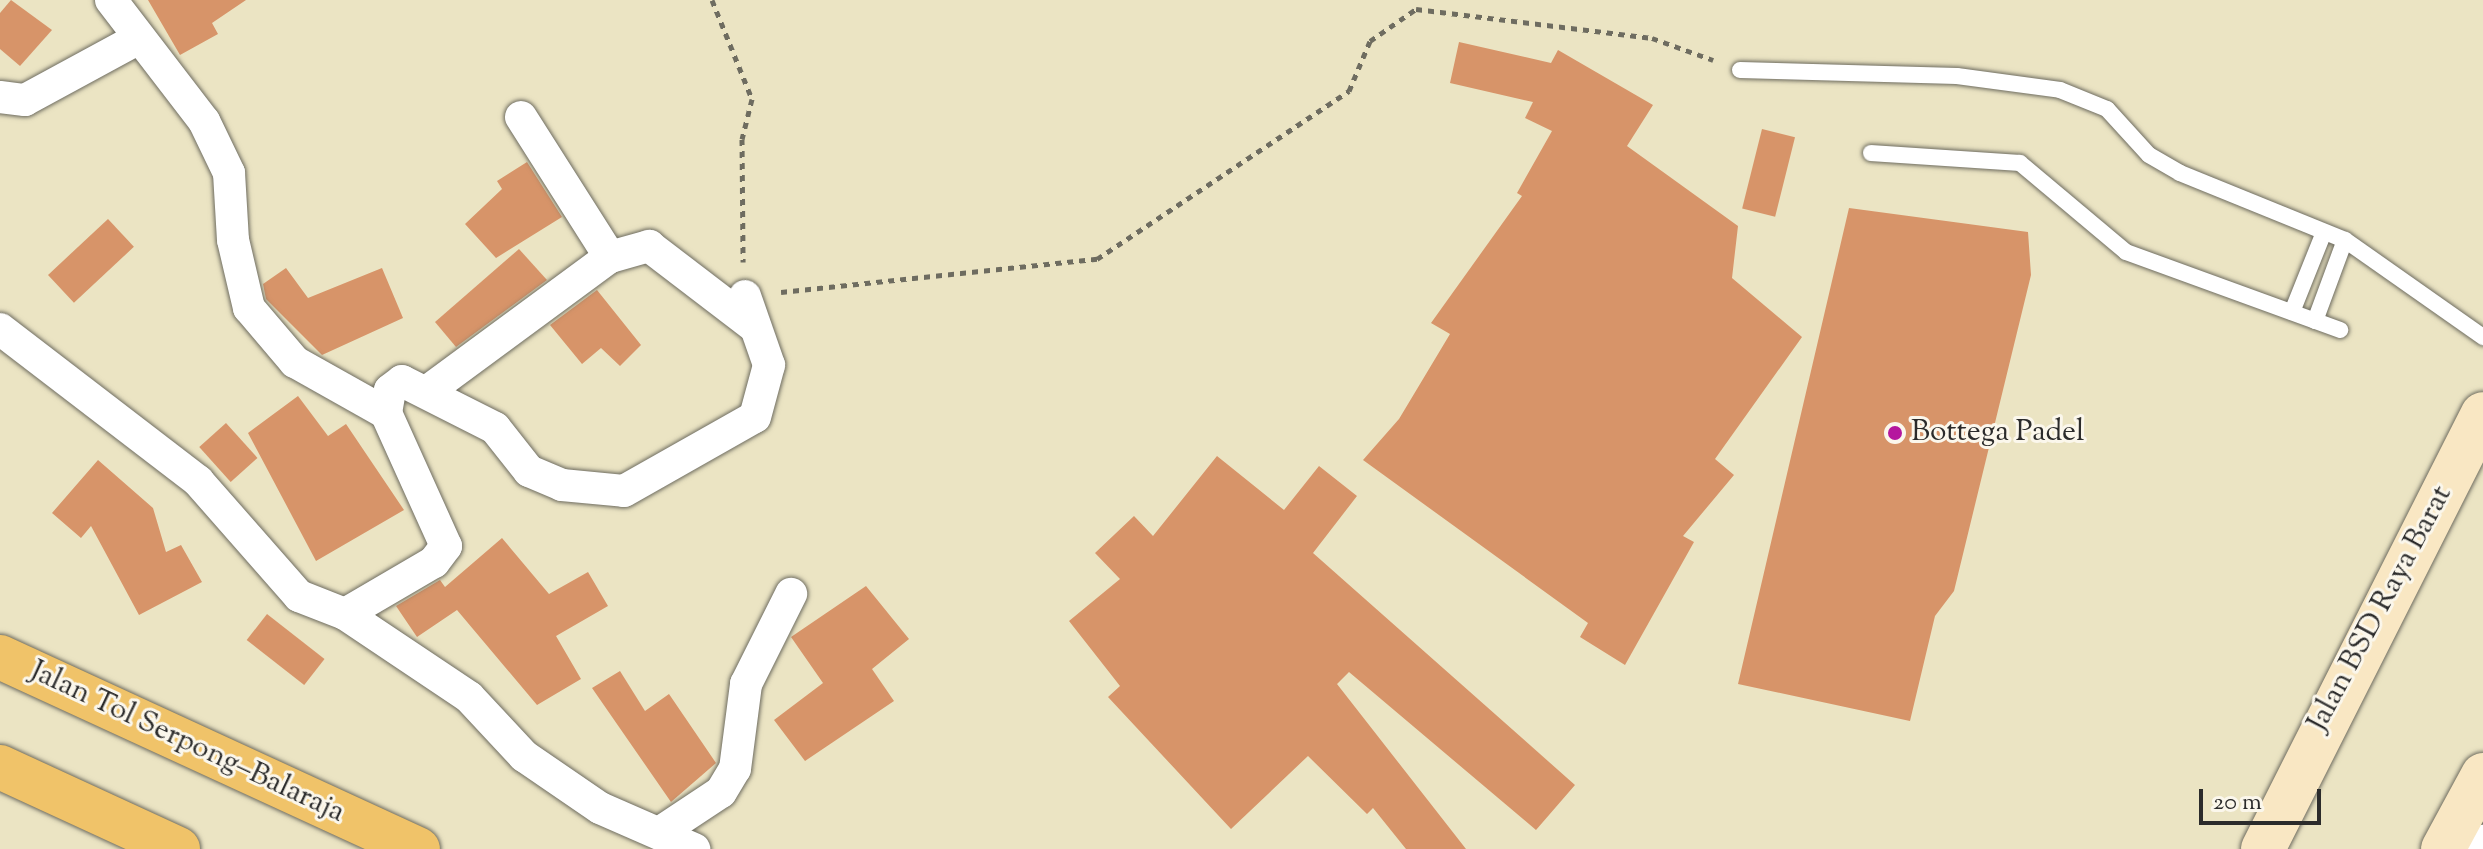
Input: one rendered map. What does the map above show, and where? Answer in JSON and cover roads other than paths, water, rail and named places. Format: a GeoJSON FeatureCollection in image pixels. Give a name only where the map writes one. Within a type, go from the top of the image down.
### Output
{"type":"FeatureCollection","features":[{"type":"Feature","properties":{"kind":"highway","name":"Jalan Tol Serpong–Balaraja"},"geometry":{"type":"LineString","coordinates":[[0,657],[418,849]]}},
{"type":"Feature","properties":{"kind":"highway"},"geometry":{"type":"LineString","coordinates":[[0,767],[178,849]]}},
{"type":"Feature","properties":{"kind":"main road","name":"Jalan BSD Raya Barat"},"geometry":{"type":"LineString","coordinates":[[2263,849],[2483,414]]}},
{"type":"Feature","properties":{"kind":"main road"},"geometry":{"type":"LineString","coordinates":[[2443,849],[2483,775]]}},
{"type":"Feature","properties":{"kind":"street"},"geometry":{"type":"LineString","coordinates":[[111,0],[204,121],[229,173],[233,240],[249,308],[295,362],[386,413]]}},
{"type":"Feature","properties":{"kind":"street"},"geometry":{"type":"LineString","coordinates":[[0,97],[25,100],[139,38]]}},
{"type":"Feature","properties":{"kind":"street"},"geometry":{"type":"LineString","coordinates":[[521,117],[610,257]]}},
{"type":"Feature","properties":{"kind":"street"},"geometry":{"type":"LineString","coordinates":[[428,391],[610,257],[649,246],[755,327]]}},
{"type":"Feature","properties":{"kind":"street"},"geometry":{"type":"LineString","coordinates":[[345,614],[434,562],[446,546],[386,413],[390,390],[402,381],[428,391],[495,428],[529,471],[562,485],[624,491],[755,417],[769,365],[745,296]]}},
{"type":"Feature","properties":{"kind":"street"},"geometry":{"type":"LineString","coordinates":[[0,329],[198,481],[299,596],[345,614],[469,697],[537,764],[600,808],[694,849]]}},
{"type":"Feature","properties":{"kind":"street"},"geometry":{"type":"LineString","coordinates":[[659,833],[721,792],[735,769],[746,684],[791,594]]}},
{"type":"Feature","properties":{"kind":"street"},"geometry":{"type":"LineString","coordinates":[[2476,849],[2483,841]]}},
{"type":"Feature","properties":{"kind":"lane"},"geometry":{"type":"LineString","coordinates":[[1740,70],[1957,76],[2060,90],[2107,109],[2149,155],[2180,173],[2345,240],[2483,337]]}},
{"type":"Feature","properties":{"kind":"lane"},"geometry":{"type":"LineString","coordinates":[[1871,153],[2020,163],[2126,252],[2340,330]]}},
{"type":"Feature","properties":{"kind":"lane"},"geometry":{"type":"LineString","coordinates":[[2292,312],[2324,232]]}},
{"type":"Feature","properties":{"kind":"lane"},"geometry":{"type":"LineString","coordinates":[[2315,321],[2345,240]]}},
{"type":"Feature","properties":{"kind":"place","name":"Bottega Padel"},"geometry":{"type":"Point","coordinates":[1895,433]}}]}
